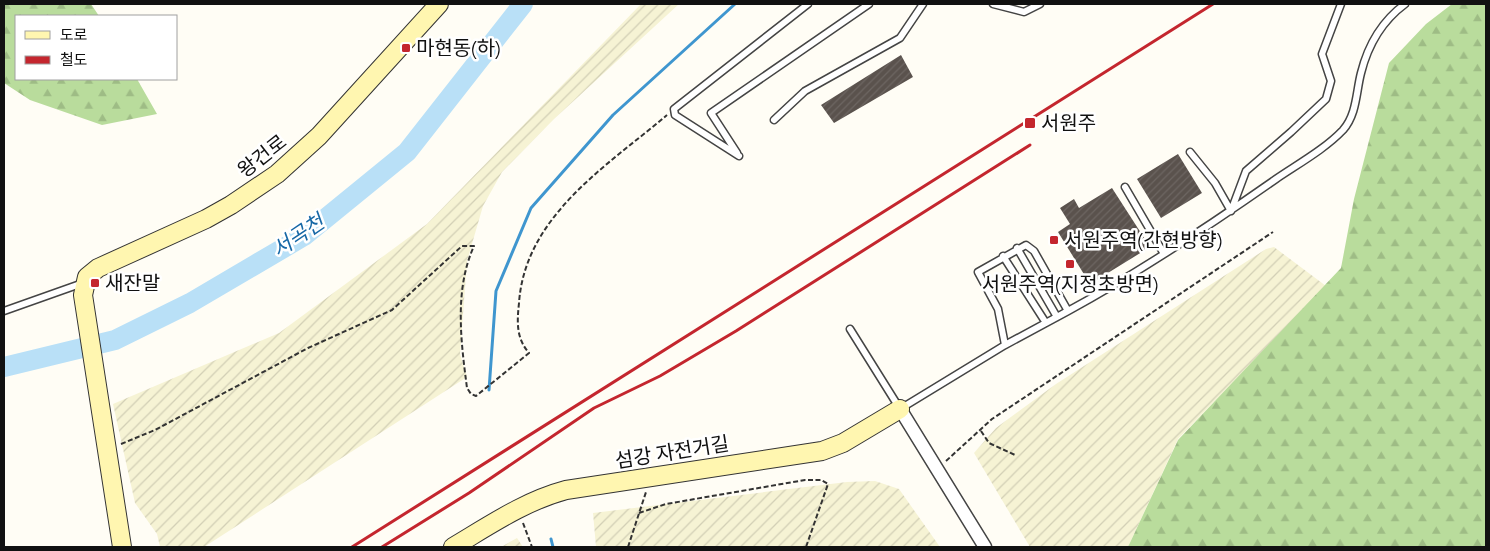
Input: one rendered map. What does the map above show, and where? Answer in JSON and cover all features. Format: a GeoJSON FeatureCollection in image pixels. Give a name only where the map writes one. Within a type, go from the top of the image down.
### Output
{"type":"FeatureCollection","features":[{"type":"Feature","properties":{"kind":"street","name":"왕건로"},"geometry":{"type":"LineString","coordinates":[[83,289],[92,271],[206,220],[231,206],[277,174],[319,136],[439,4]]}},
{"type":"Feature","properties":{"kind":"street"},"geometry":{"type":"LineString","coordinates":[[83,289],[122,547]]}},
{"type":"Feature","properties":{"kind":"street"},"geometry":{"type":"LineString","coordinates":[[900,409],[985,547]]}},
{"type":"Feature","properties":{"kind":"street","name":"섬강 자전거길"},"geometry":{"type":"LineString","coordinates":[[453,547],[518,509],[545,496],[566,490],[822,451],[849,440],[900,409]]}},
{"type":"Feature","properties":{"kind":"lane"},"geometry":{"type":"LineString","coordinates":[[808,4],[674,109],[675,115],[739,156],[711,113],[869,4]]}},
{"type":"Feature","properties":{"kind":"lane"},"geometry":{"type":"LineString","coordinates":[[774,120],[805,91],[900,38],[923,4]]}},
{"type":"Feature","properties":{"kind":"lane"},"geometry":{"type":"LineString","coordinates":[[993,4],[1024,12],[1040,4]]}},
{"type":"Feature","properties":{"kind":"lane"},"geometry":{"type":"LineString","coordinates":[[1231,211],[1246,171],[1292,132],[1326,99],[1331,81],[1322,54],[1341,4]]}},
{"type":"Feature","properties":{"kind":"lane"},"geometry":{"type":"LineString","coordinates":[[850,329],[900,409],[1004,345],[1116,285],[1231,211],[1344,129],[1354,110],[1361,72],[1373,39],[1383,25],[1405,4]]}},
{"type":"Feature","properties":{"kind":"lane"},"geometry":{"type":"LineString","coordinates":[[1190,152],[1215,183],[1231,211]]}},
{"type":"Feature","properties":{"kind":"lane"},"geometry":{"type":"LineString","coordinates":[[1125,187],[1164,254]]}},
{"type":"Feature","properties":{"kind":"lane"},"geometry":{"type":"LineString","coordinates":[[1004,345],[998,309],[978,272],[1017,248],[1026,245],[1032,247],[1068,311]]}},
{"type":"Feature","properties":{"kind":"lane"},"geometry":{"type":"LineString","coordinates":[[1017,248],[1057,317]]}},
{"type":"Feature","properties":{"kind":"lane"},"geometry":{"type":"LineString","coordinates":[[1003,256],[1046,323]]}},
{"type":"Feature","properties":{"kind":"lane"},"geometry":{"type":"LineString","coordinates":[[4,310],[83,289]]}},
{"type":"Feature","properties":{"kind":"path"},"geometry":{"type":"LineString","coordinates":[[107,449],[155,430],[308,348],[392,310],[462,246],[474,246],[465,281],[460,319],[467,388],[471,394],[476,396],[524,355],[529,353],[521,344],[517,325],[520,288],[536,240],[550,219],[574,194],[674,109]]}},
{"type":"Feature","properties":{"kind":"path"},"geometry":{"type":"LineString","coordinates":[[937,470],[992,419],[1273,232]]}},
{"type":"Feature","properties":{"kind":"path"},"geometry":{"type":"LineString","coordinates":[[981,430],[989,443],[1015,455]]}},
{"type":"Feature","properties":{"kind":"path"},"geometry":{"type":"LineString","coordinates":[[628,547],[646,492],[642,478]]}},
{"type":"Feature","properties":{"kind":"path"},"geometry":{"type":"LineString","coordinates":[[639,512],[666,504],[805,480],[821,480],[828,484],[806,547]]}},
{"type":"Feature","properties":{"kind":"path"},"geometry":{"type":"LineString","coordinates":[[518,509],[532,547]]}},
{"type":"Feature","properties":{"kind":"shaded area"},"geometry":{"type":"Polygon","coordinates":[[[641,4],[679,4],[554,119],[502,172],[483,206],[467,261],[460,354],[467,377],[204,547],[160,547],[157,534],[135,503],[113,404],[279,333],[427,224],[641,4]]]}},
{"type":"Feature","properties":{"kind":"shaded area"},"geometry":{"type":"Polygon","coordinates":[[[1274,247],[1326,286],[1178,439],[1128,547],[1030,547],[974,453],[996,428],[1056,384],[1266,249],[1274,247]]]}},
{"type":"Feature","properties":{"kind":"shaded area"},"geometry":{"type":"Polygon","coordinates":[[[875,481],[899,489],[940,547],[596,547],[593,513],[847,482],[875,481]]]}},
{"type":"Feature","properties":{"kind":"shaded area"},"geometry":{"type":"Polygon","coordinates":[[[517,538],[523,547],[501,547],[517,538]]]}},
{"type":"Feature","properties":{"kind":"green space"},"geometry":{"type":"Polygon","coordinates":[[[4,4],[91,4],[98,15],[15,15],[15,80],[138,80],[157,114],[102,125],[30,100],[4,83],[4,4]]]}},
{"type":"Feature","properties":{"kind":"green space"},"geometry":{"type":"Polygon","coordinates":[[[1452,4],[1486,4],[1486,547],[1128,547],[1178,440],[1341,268],[1354,199],[1389,63],[1426,24],[1452,4]]]}},
{"type":"Feature","properties":{"kind":"building"},"geometry":{"type":"Polygon","coordinates":[[[901,55],[913,77],[834,123],[821,105],[901,55]]]}},
{"type":"Feature","properties":{"kind":"building"},"geometry":{"type":"Polygon","coordinates":[[[1178,154],[1202,193],[1161,218],[1137,179],[1178,154]]]}},
{"type":"Feature","properties":{"kind":"building"},"geometry":{"type":"Polygon","coordinates":[[[1112,188],[1150,247],[1090,284],[1058,232],[1070,224],[1060,208],[1074,199],[1079,208],[1112,188]]]}},
{"type":"Feature","properties":{"kind":"waterway","name":"서곡천"},"geometry":{"type":"LineString","coordinates":[[4,367],[115,340],[190,303],[304,236],[407,152],[523,4]]}},
{"type":"Feature","properties":{"kind":"waterway"},"geometry":{"type":"LineString","coordinates":[[489,390],[496,291],[531,208],[613,115],[735,4]]}},
{"type":"Feature","properties":{"kind":"waterway"},"geometry":{"type":"LineString","coordinates":[[551,539],[553,547]]}},
{"type":"Feature","properties":{"kind":"railway"},"geometry":{"type":"LineString","coordinates":[[352,547],[1213,4]]}},
{"type":"Feature","properties":{"kind":"railway"},"geometry":{"type":"LineString","coordinates":[[382,547],[469,493],[594,408],[660,376],[736,331],[1030,145]]}},
{"type":"Feature","properties":{"kind":"place","name":"마현동(하)"},"geometry":{"type":"Point","coordinates":[406,48]}},
{"type":"Feature","properties":{"kind":"place","name":"서원주"},"geometry":{"type":"Point","coordinates":[1030,123]}},
{"type":"Feature","properties":{"kind":"place","name":"서원주역(간현방향)"},"geometry":{"type":"Point","coordinates":[1054,240]}},
{"type":"Feature","properties":{"kind":"place","name":"서원주역(지정초방면)"},"geometry":{"type":"Point","coordinates":[1070,264]}},
{"type":"Feature","properties":{"kind":"place","name":"새잔말"},"geometry":{"type":"Point","coordinates":[95,283]}}]}
